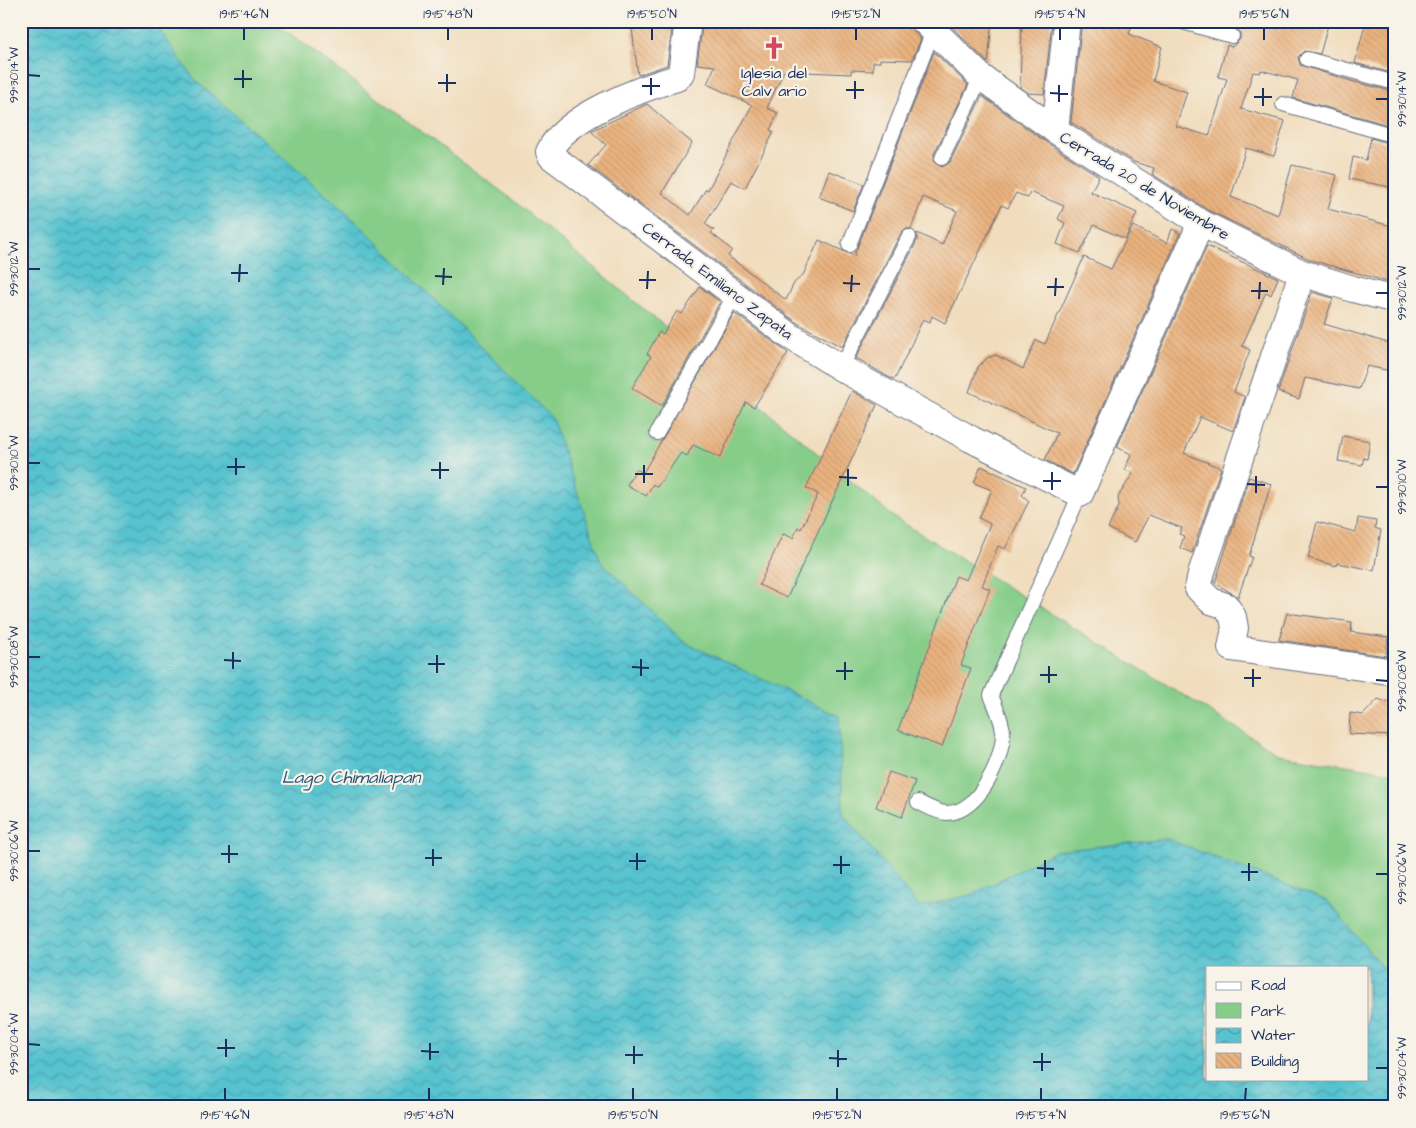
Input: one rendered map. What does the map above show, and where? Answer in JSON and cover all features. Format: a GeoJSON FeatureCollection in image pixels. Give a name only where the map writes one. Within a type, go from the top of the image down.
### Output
{"type":"FeatureCollection","features":[{"type":"Feature","properties":{"kind":"street","name":"Cerrada. Emiliano Zapata"},"geometry":{"type":"LineString","coordinates":[[688,21],[681,73],[677,78],[611,101],[563,133],[552,144],[550,152],[558,162],[643,224],[734,296],[790,336],[841,368],[971,439],[1080,494]]}},
{"type":"Feature","properties":{"kind":"street"},"geometry":{"type":"LineString","coordinates":[[1055,130],[1067,21]]}},
{"type":"Feature","properties":{"kind":"street","name":"Cerrada 20 de Noviembre"},"geometry":{"type":"LineString","coordinates":[[928,26],[981,77],[1055,130],[1201,222],[1302,273],[1395,300]]}},
{"type":"Feature","properties":{"kind":"street"},"geometry":{"type":"LineString","coordinates":[[1080,494],[1201,222]]}},
{"type":"Feature","properties":{"kind":"street"},"geometry":{"type":"LineString","coordinates":[[1302,273],[1202,571],[1198,588],[1211,601],[1226,606],[1233,617],[1235,628],[1231,648],[1395,672]]}},
{"type":"Feature","properties":{"kind":"lane"},"geometry":{"type":"LineString","coordinates":[[1179,21],[1232,36]]}},
{"type":"Feature","properties":{"kind":"lane"},"geometry":{"type":"LineString","coordinates":[[849,245],[928,26]]}},
{"type":"Feature","properties":{"kind":"lane"},"geometry":{"type":"LineString","coordinates":[[1307,59],[1395,83]]}},
{"type":"Feature","properties":{"kind":"lane"},"geometry":{"type":"LineString","coordinates":[[942,158],[981,77]]}},
{"type":"Feature","properties":{"kind":"lane"},"geometry":{"type":"LineString","coordinates":[[1284,104],[1395,136]]}},
{"type":"Feature","properties":{"kind":"lane"},"geometry":{"type":"LineString","coordinates":[[841,368],[909,237]]}},
{"type":"Feature","properties":{"kind":"lane"},"geometry":{"type":"LineString","coordinates":[[657,433],[734,296]]}},
{"type":"Feature","properties":{"kind":"lane"},"geometry":{"type":"LineString","coordinates":[[918,802],[946,814],[960,811],[975,800],[988,779],[998,756],[1003,732],[991,695],[1080,494]]}},
{"type":"Feature","properties":{"kind":"green space","name":"Lago Chimaliapan"},"geometry":{"type":"Polygon","coordinates":[[[21,21],[273,21],[509,197],[895,518],[1279,754],[1395,773],[1395,1107],[21,1107],[21,21]]]}},
{"type":"Feature","properties":{"kind":"water","name":"Lago Chimaliapan"},"geometry":{"type":"Polygon","coordinates":[[[21,21],[153,21],[195,80],[361,226],[552,418],[601,562],[684,642],[839,716],[843,814],[919,907],[971,895],[1056,851],[1167,839],[1328,901],[1395,983],[1395,1107],[21,1107],[21,21]]]}},
{"type":"Feature","properties":{"kind":"building"},"geometry":{"type":"Polygon","coordinates":[[[631,21],[673,22],[667,65],[638,75],[631,21]]]}},
{"type":"Feature","properties":{"kind":"building"},"geometry":{"type":"Polygon","coordinates":[[[703,21],[909,21],[913,31],[921,39],[912,60],[880,59],[880,62],[873,62],[873,71],[851,70],[851,74],[784,71],[767,108],[778,113],[770,130],[774,132],[745,188],[731,181],[705,224],[714,230],[711,233],[732,250],[728,256],[786,300],[794,283],[803,275],[819,240],[854,256],[934,52],[968,85],[934,154],[935,163],[942,167],[950,162],[982,96],[1046,142],[1099,176],[1091,192],[1137,213],[1125,239],[1094,225],[1080,253],[1057,244],[1065,223],[1058,219],[1064,206],[1030,192],[1028,198],[1016,193],[1008,208],[1002,205],[945,323],[932,316],[930,322],[923,319],[895,379],[890,378],[856,358],[917,241],[917,233],[942,245],[957,211],[923,197],[911,229],[905,229],[901,233],[842,347],[799,324],[588,165],[606,145],[591,131],[647,104],[692,143],[662,193],[690,215],[706,189],[708,190],[752,105],[707,84],[715,66],[697,64],[703,21]]]}},
{"type":"Feature","properties":{"kind":"building"},"geometry":{"type":"Polygon","coordinates":[[[946,21],[992,21],[988,63],[946,21]]]}},
{"type":"Feature","properties":{"kind":"building"},"geometry":{"type":"Polygon","coordinates":[[[1022,21],[1052,21],[1044,94],[1029,93],[1020,87],[1022,21]]]}},
{"type":"Feature","properties":{"kind":"building"},"geometry":{"type":"Polygon","coordinates":[[[1082,21],[1133,21],[1129,34],[1162,47],[1153,81],[1187,92],[1176,126],[1209,136],[1227,79],[1218,77],[1227,45],[1232,47],[1240,39],[1240,33],[1237,29],[1239,21],[1329,21],[1320,54],[1304,51],[1298,57],[1300,65],[1395,92],[1395,127],[1293,98],[1298,80],[1261,70],[1260,73],[1253,72],[1241,109],[1285,121],[1274,156],[1246,148],[1231,197],[1278,215],[1292,165],[1337,175],[1328,209],[1395,227],[1395,284],[1311,260],[1208,210],[1152,174],[1154,168],[1134,162],[1071,122],[1082,21]]]}},
{"type":"Feature","properties":{"kind":"building"},"geometry":{"type":"Polygon","coordinates":[[[1366,21],[1395,21],[1395,74],[1355,63],[1366,21]]]}},
{"type":"Feature","properties":{"kind":"building"},"geometry":{"type":"Polygon","coordinates":[[[1371,138],[1395,145],[1395,188],[1349,179],[1353,157],[1366,160],[1371,138]]]}},
{"type":"Feature","properties":{"kind":"building"},"geometry":{"type":"Polygon","coordinates":[[[829,171],[864,184],[853,211],[819,197],[829,171]]]}},
{"type":"Feature","properties":{"kind":"building"},"geometry":{"type":"Polygon","coordinates":[[[1133,226],[1167,243],[1172,229],[1180,233],[1073,474],[1045,460],[1057,433],[969,392],[978,367],[987,358],[996,355],[1023,369],[1036,340],[1045,344],[1084,257],[1111,269],[1133,226]]]}},
{"type":"Feature","properties":{"kind":"building"},"geometry":{"type":"Polygon","coordinates":[[[1207,246],[1278,278],[1271,295],[1266,292],[1242,346],[1250,350],[1234,392],[1245,397],[1233,431],[1200,417],[1184,453],[1221,468],[1192,553],[1180,548],[1184,536],[1179,534],[1182,528],[1149,515],[1135,542],[1108,528],[1119,506],[1118,497],[1133,473],[1125,470],[1131,454],[1117,447],[1207,246]]]}},
{"type":"Feature","properties":{"kind":"building"},"geometry":{"type":"Polygon","coordinates":[[[700,287],[720,302],[662,406],[632,388],[651,356],[647,354],[659,332],[663,334],[677,311],[682,314],[700,287]]]}},
{"type":"Feature","properties":{"kind":"building"},"geometry":{"type":"Polygon","coordinates":[[[1312,292],[1333,298],[1324,324],[1395,345],[1395,372],[1367,366],[1359,389],[1305,378],[1299,399],[1278,392],[1312,292]]]}},
{"type":"Feature","properties":{"kind":"building"},"geometry":{"type":"Polygon","coordinates":[[[734,313],[788,353],[754,407],[746,402],[720,458],[693,445],[687,456],[681,453],[657,487],[653,484],[646,496],[627,485],[636,469],[643,473],[734,313]]]}},
{"type":"Feature","properties":{"kind":"building"},"geometry":{"type":"Polygon","coordinates":[[[852,391],[877,405],[787,598],[759,585],[783,534],[793,538],[798,527],[801,529],[818,494],[806,488],[852,391]]]}},
{"type":"Feature","properties":{"kind":"building"},"geometry":{"type":"Polygon","coordinates":[[[1343,436],[1370,441],[1367,459],[1364,458],[1362,465],[1338,461],[1343,436]]]}},
{"type":"Feature","properties":{"kind":"building"},"geometry":{"type":"Polygon","coordinates":[[[981,466],[1026,487],[1022,495],[1029,501],[1005,549],[998,546],[982,586],[990,589],[961,665],[971,668],[942,747],[898,730],[956,576],[966,580],[990,524],[979,518],[992,490],[974,483],[981,466]]]}},
{"type":"Feature","properties":{"kind":"building"},"geometry":{"type":"Polygon","coordinates":[[[1249,477],[1271,484],[1249,556],[1252,557],[1238,597],[1215,583],[1249,477]]]}},
{"type":"Feature","properties":{"kind":"building"},"geometry":{"type":"Polygon","coordinates":[[[1358,518],[1376,521],[1375,528],[1381,530],[1374,570],[1337,563],[1336,566],[1308,558],[1317,522],[1356,532],[1358,518]]]}},
{"type":"Feature","properties":{"kind":"building"},"geometry":{"type":"Polygon","coordinates":[[[1287,613],[1352,622],[1351,632],[1388,637],[1386,656],[1279,640],[1287,613]]]}},
{"type":"Feature","properties":{"kind":"building"},"geometry":{"type":"Polygon","coordinates":[[[1395,698],[1395,736],[1349,734],[1350,713],[1363,715],[1378,699],[1386,702],[1395,698]]]}},
{"type":"Feature","properties":{"kind":"building"},"geometry":{"type":"Polygon","coordinates":[[[889,772],[915,781],[902,817],[876,807],[889,772]]]}},
{"type":"Feature","properties":{"kind":"place","name":"Iglesia del Calv ario"},"geometry":{"type":"Point","coordinates":[774,48]}}]}
